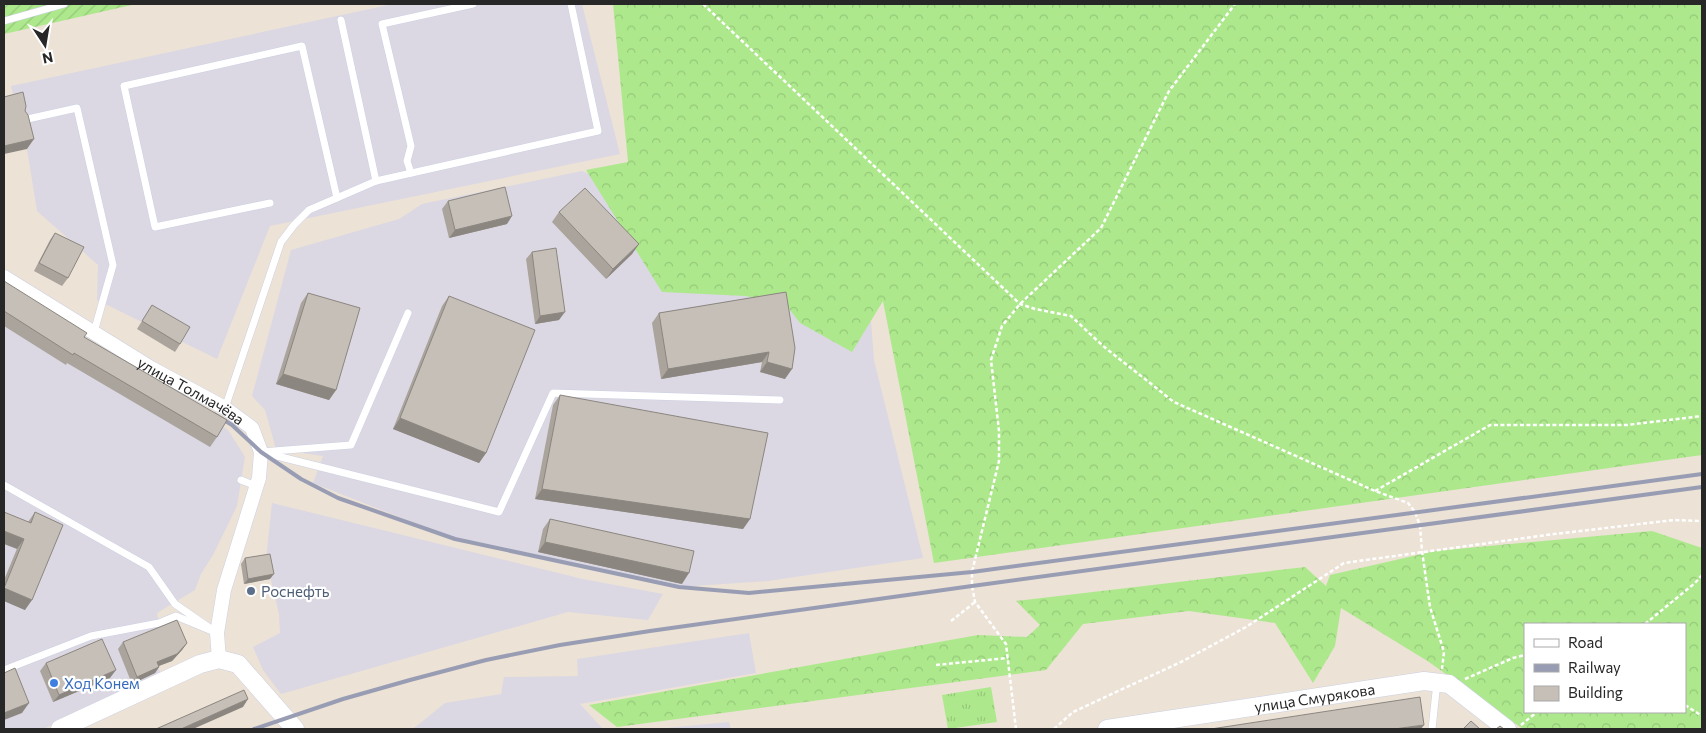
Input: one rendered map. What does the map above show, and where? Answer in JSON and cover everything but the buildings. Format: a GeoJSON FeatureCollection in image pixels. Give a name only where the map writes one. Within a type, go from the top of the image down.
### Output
{"type":"FeatureCollection","features":[{"type":"Feature","properties":{"kind":"street","name":"улица Толмачёва"},"geometry":{"type":"LineString","coordinates":[[4,277],[151,368],[225,408],[252,428],[261,452],[259,478],[224,590],[217,633],[219,659]]}},
{"type":"Feature","properties":{"kind":"street"},"geometry":{"type":"LineString","coordinates":[[60,729],[200,664],[219,659],[238,664],[295,729]]}},
{"type":"Feature","properties":{"kind":"street","name":"улица Смурякова"},"geometry":{"type":"LineString","coordinates":[[1107,729],[1159,725],[1424,681],[1442,683]]}},
{"type":"Feature","properties":{"kind":"street"},"geometry":{"type":"LineString","coordinates":[[1442,683],[1512,728]]}},
{"type":"Feature","properties":{"kind":"lane"},"geometry":{"type":"LineString","coordinates":[[4,21],[64,4]]}},
{"type":"Feature","properties":{"kind":"lane"},"geometry":{"type":"LineString","coordinates":[[411,173],[407,160],[411,146],[382,24],[473,4]]}},
{"type":"Feature","properties":{"kind":"lane"},"geometry":{"type":"LineString","coordinates":[[225,408],[281,242],[309,210],[376,181],[598,131],[571,4]]}},
{"type":"Feature","properties":{"kind":"lane"},"geometry":{"type":"LineString","coordinates":[[341,20],[376,181]]}},
{"type":"Feature","properties":{"kind":"lane"},"geometry":{"type":"LineString","coordinates":[[270,204],[155,227],[124,86],[302,46],[337,198]]}},
{"type":"Feature","properties":{"kind":"lane"},"geometry":{"type":"LineString","coordinates":[[23,120],[77,108],[113,265],[94,332]]}},
{"type":"Feature","properties":{"kind":"lane"},"geometry":{"type":"LineString","coordinates":[[261,452],[351,445],[408,313]]}},
{"type":"Feature","properties":{"kind":"lane"},"geometry":{"type":"LineString","coordinates":[[261,452],[499,512],[553,393],[780,400]]}},
{"type":"Feature","properties":{"kind":"lane"},"geometry":{"type":"LineString","coordinates":[[241,480],[256,486]]}},
{"type":"Feature","properties":{"kind":"lane"},"geometry":{"type":"LineString","coordinates":[[4,485],[149,567],[175,604],[217,633]]}},
{"type":"Feature","properties":{"kind":"lane"},"geometry":{"type":"LineString","coordinates":[[4,670],[91,636],[159,624],[176,616],[217,633]]}},
{"type":"Feature","properties":{"kind":"lane"},"geometry":{"type":"LineString","coordinates":[[1432,729],[1442,683]]}},
{"type":"Feature","properties":{"kind":"path"},"geometry":{"type":"LineString","coordinates":[[703,4],[1020,304],[1034,309],[1071,316],[1103,346],[1174,402],[1375,491],[1408,503],[1415,512],[1420,526],[1430,607],[1444,652],[1442,683],[1474,676],[1513,658],[1524,655]]}},
{"type":"Feature","properties":{"kind":"path"},"geometry":{"type":"LineString","coordinates":[[1016,729],[1006,644],[975,602],[972,586],[972,572],[999,461],[999,432],[991,360],[1002,326],[1020,304],[1101,228],[1169,91],[1235,4]]}},
{"type":"Feature","properties":{"kind":"path"},"geometry":{"type":"LineString","coordinates":[[1375,491],[1490,425],[1627,425],[1702,416]]}},
{"type":"Feature","properties":{"kind":"path"},"geometry":{"type":"LineString","coordinates":[[1054,729],[1073,712],[1184,661],[1246,627],[1344,563],[1422,551],[1674,520],[1702,521]]}},
{"type":"Feature","properties":{"kind":"path"},"geometry":{"type":"LineString","coordinates":[[1645,623],[1695,583],[1702,575]]}},
{"type":"Feature","properties":{"kind":"path"},"geometry":{"type":"LineString","coordinates":[[951,621],[975,602]]}},
{"type":"Feature","properties":{"kind":"path"},"geometry":{"type":"LineString","coordinates":[[936,665],[1008,658]]}},
{"type":"Feature","properties":{"kind":"path"},"geometry":{"type":"LineString","coordinates":[[1686,706],[1702,716]]}},
{"type":"Feature","properties":{"kind":"path"},"geometry":{"type":"LineString","coordinates":[[1512,728],[1535,713]]}},
{"type":"Feature","properties":{"kind":"shaded area"},"geometry":{"type":"Polygon","coordinates":[[[393,4],[582,4],[620,154],[270,226],[217,359],[97,300],[98,265],[37,211],[27,149],[11,86],[393,4]]]}},
{"type":"Feature","properties":{"kind":"shaded area"},"geometry":{"type":"Polygon","coordinates":[[[582,171],[869,294],[874,360],[923,558],[768,581],[679,587],[455,539],[313,483],[323,456],[276,449],[265,410],[252,396],[291,250],[399,219],[422,204],[582,171]]]}},
{"type":"Feature","properties":{"kind":"shaded area"},"geometry":{"type":"Polygon","coordinates":[[[4,293],[228,430],[245,457],[237,506],[213,555],[201,574],[195,590],[157,613],[161,632],[152,653],[162,677],[43,729],[4,729],[4,293]]]}},
{"type":"Feature","properties":{"kind":"shaded area"},"geometry":{"type":"Polygon","coordinates":[[[272,503],[583,579],[663,594],[648,620],[568,612],[281,694],[263,670],[253,647],[280,633],[279,614],[266,559],[272,503]]]}},
{"type":"Feature","properties":{"kind":"shaded area"},"geometry":{"type":"Polygon","coordinates":[[[749,633],[756,673],[580,704],[603,729],[413,729],[445,703],[501,694],[504,677],[578,676],[577,659],[749,633]]]}},
{"type":"Feature","properties":{"kind":"shaded area"},"geometry":{"type":"Polygon","coordinates":[[[729,722],[731,729],[655,729],[729,722]]]}},
{"type":"Feature","properties":{"kind":"green space"},"geometry":{"type":"Polygon","coordinates":[[[4,4],[136,4],[4,34],[4,4]]]}},
{"type":"Feature","properties":{"kind":"green space"},"geometry":{"type":"Polygon","coordinates":[[[613,4],[1702,4],[1702,455],[934,563],[883,301],[852,352],[800,323],[784,302],[745,296],[662,292],[586,170],[628,162],[613,4]]]}},
{"type":"Feature","properties":{"kind":"green space"},"geometry":{"type":"Polygon","coordinates":[[[1652,531],[1702,548],[1702,729],[1523,729],[1429,662],[1341,608],[1335,646],[1313,683],[1275,623],[1189,611],[1083,624],[1046,670],[617,727],[589,705],[978,635],[1027,637],[1040,625],[1016,601],[1305,567],[1326,586],[1330,575],[1435,551],[1652,531]]]}},
{"type":"Feature","properties":{"kind":"green space"},"geometry":{"type":"Polygon","coordinates":[[[991,687],[997,722],[948,729],[942,695],[991,687]]]}},
{"type":"Feature","properties":{"kind":"railway"},"geometry":{"type":"LineString","coordinates":[[214,414],[232,425],[261,452],[301,479],[338,498],[455,539],[679,587],[749,593],[972,572],[1702,474]]}},
{"type":"Feature","properties":{"kind":"railway"},"geometry":{"type":"LineString","coordinates":[[254,729],[343,699],[410,680],[486,660],[560,645],[972,586],[1702,487]]}},
{"type":"Feature","properties":{"kind":"place","name":"Роснефть"},"geometry":{"type":"Point","coordinates":[251,591]}},
{"type":"Feature","properties":{"kind":"place","name":"Ход Конем"},"geometry":{"type":"Point","coordinates":[54,683]}}]}
